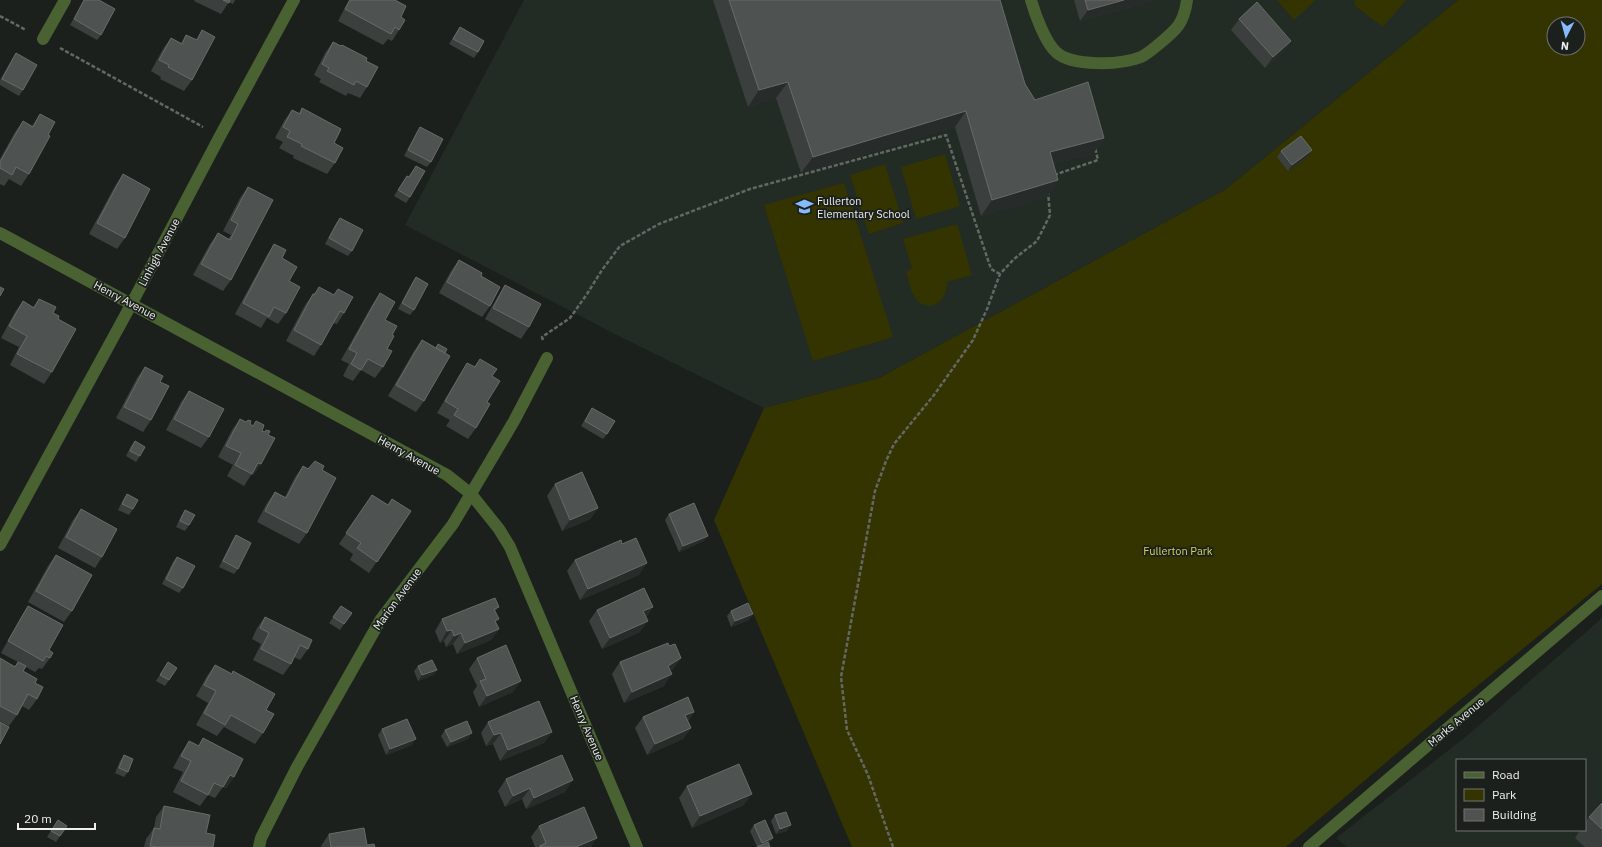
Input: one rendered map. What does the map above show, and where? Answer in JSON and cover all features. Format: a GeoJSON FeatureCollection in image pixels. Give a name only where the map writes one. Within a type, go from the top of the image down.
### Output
{"type":"FeatureCollection","features":[{"type":"Feature","properties":{"kind":"street"},"geometry":{"type":"LineString","coordinates":[[44,39],[65,0]]}},
{"type":"Feature","properties":{"kind":"street","name":"Linhigh Avenue"},"geometry":{"type":"LineString","coordinates":[[0,545],[132,303],[294,0]]}},
{"type":"Feature","properties":{"kind":"street"},"geometry":{"type":"LineString","coordinates":[[1031,0],[1047,40],[1056,52],[1073,61],[1097,64],[1118,62],[1142,57],[1179,25],[1186,8],[1187,0]]}},
{"type":"Feature","properties":{"kind":"street","name":"Henry Avenue"},"geometry":{"type":"LineString","coordinates":[[0,233],[132,303],[447,475],[471,494],[499,529],[510,547],[637,847]]}},
{"type":"Feature","properties":{"kind":"street","name":"Marion Avenue"},"geometry":{"type":"LineString","coordinates":[[259,847],[261,838],[297,767],[381,619],[453,524],[514,422],[547,358]]}},
{"type":"Feature","properties":{"kind":"street","name":"Marks Avenue"},"geometry":{"type":"LineString","coordinates":[[1309,847],[1602,596]]}},
{"type":"Feature","properties":{"kind":"path"},"geometry":{"type":"LineString","coordinates":[[0,16],[220,136]]}},
{"type":"Feature","properties":{"kind":"path"},"geometry":{"type":"LineString","coordinates":[[547,358],[542,337],[570,318],[620,246],[659,224],[750,189],[946,135],[991,269],[1000,274]]}},
{"type":"Feature","properties":{"kind":"path"},"geometry":{"type":"LineString","coordinates":[[1053,175],[1098,160],[1094,146]]}},
{"type":"Feature","properties":{"kind":"path"},"geometry":{"type":"LineString","coordinates":[[893,847],[868,775],[847,730],[841,677],[875,491],[894,444],[934,395],[973,340],[987,309],[1000,274],[1014,259],[1037,241],[1050,215],[1047,185]]}},
{"type":"Feature","properties":{"kind":"shaded area","name":"Fullerton Elementary School"},"geometry":{"type":"Polygon","coordinates":[[[524,0],[1458,0],[1226,189],[879,378],[764,408],[615,334],[405,225],[524,0]]]}},
{"type":"Feature","properties":{"kind":"shaded area"},"geometry":{"type":"Polygon","coordinates":[[[1602,618],[1602,847],[1347,847],[1336,838],[1468,735],[1602,618]]]}},
{"type":"Feature","properties":{"kind":"green space"},"geometry":{"type":"Polygon","coordinates":[[[1277,0],[1316,0],[1294,20],[1277,0]]]}},
{"type":"Feature","properties":{"kind":"green space"},"geometry":{"type":"Polygon","coordinates":[[[1354,0],[1406,0],[1383,27],[1355,6],[1354,0]]]}},
{"type":"Feature","properties":{"kind":"green space","name":"Fullerton Park"},"geometry":{"type":"Polygon","coordinates":[[[1458,0],[1602,0],[1602,584],[1454,705],[1286,847],[852,847],[714,520],[764,408],[879,378],[1226,189],[1458,0]]]}},
{"type":"Feature","properties":{"kind":"green space"},"geometry":{"type":"Polygon","coordinates":[[[945,154],[960,206],[916,219],[901,167],[945,154]]]}},
{"type":"Feature","properties":{"kind":"green space"},"geometry":{"type":"Polygon","coordinates":[[[885,164],[903,223],[869,234],[850,175],[885,164]]]}},
{"type":"Feature","properties":{"kind":"green space"},"geometry":{"type":"Polygon","coordinates":[[[844,183],[893,337],[813,361],[764,205],[844,183]]]}},
{"type":"Feature","properties":{"kind":"green space"},"geometry":{"type":"Polygon","coordinates":[[[957,224],[972,275],[947,282],[945,294],[937,303],[927,306],[921,304],[912,293],[906,272],[912,268],[903,239],[957,224]]]}},
{"type":"Feature","properties":{"kind":"building"},"geometry":{"type":"Polygon","coordinates":[[[84,0],[99,0],[115,9],[101,35],[74,19],[84,0]]]}},
{"type":"Feature","properties":{"kind":"building"},"geometry":{"type":"Polygon","coordinates":[[[223,0],[230,0],[229,3],[223,0]]]}},
{"type":"Feature","properties":{"kind":"building"},"geometry":{"type":"Polygon","coordinates":[[[350,0],[395,0],[406,6],[401,17],[405,20],[399,30],[395,27],[391,34],[345,9],[350,0]]]}},
{"type":"Feature","properties":{"kind":"building"},"geometry":{"type":"Polygon","coordinates":[[[729,0],[1000,0],[1025,84],[1035,100],[1088,82],[1104,138],[1050,152],[1058,180],[992,200],[966,111],[813,157],[788,82],[759,90],[729,0]]]}},
{"type":"Feature","properties":{"kind":"building"},"geometry":{"type":"Polygon","coordinates":[[[1085,0],[1124,0],[1088,10],[1085,0]]]}},
{"type":"Feature","properties":{"kind":"building"},"geometry":{"type":"Polygon","coordinates":[[[1257,2],[1291,41],[1273,57],[1239,19],[1257,2]]]}},
{"type":"Feature","properties":{"kind":"building"},"geometry":{"type":"Polygon","coordinates":[[[460,27],[484,41],[478,52],[453,39],[460,27]]]}},
{"type":"Feature","properties":{"kind":"building"},"geometry":{"type":"Polygon","coordinates":[[[202,30],[215,37],[192,80],[168,67],[169,65],[159,60],[171,38],[182,44],[186,35],[197,40],[202,30]]]}},
{"type":"Feature","properties":{"kind":"building"},"geometry":{"type":"Polygon","coordinates":[[[333,42],[367,58],[366,61],[378,67],[367,87],[356,81],[354,85],[327,71],[329,68],[322,64],[333,42]]]}},
{"type":"Feature","properties":{"kind":"building"},"geometry":{"type":"Polygon","coordinates":[[[16,53],[37,65],[23,90],[2,79],[16,53]]]}},
{"type":"Feature","properties":{"kind":"building"},"geometry":{"type":"Polygon","coordinates":[[[302,108],[341,129],[334,143],[343,148],[335,163],[301,146],[302,144],[287,137],[290,131],[283,127],[292,110],[300,114],[302,108]]]}},
{"type":"Feature","properties":{"kind":"building"},"geometry":{"type":"Polygon","coordinates":[[[40,114],[55,122],[48,135],[50,136],[29,174],[16,167],[12,175],[0,168],[0,162],[23,121],[33,127],[40,114]]]}},
{"type":"Feature","properties":{"kind":"building"},"geometry":{"type":"Polygon","coordinates":[[[420,127],[443,139],[431,162],[408,150],[420,127]]]}},
{"type":"Feature","properties":{"kind":"building"},"geometry":{"type":"Polygon","coordinates":[[[1301,136],[1312,150],[1292,165],[1281,151],[1301,136]]]}},
{"type":"Feature","properties":{"kind":"building"},"geometry":{"type":"Polygon","coordinates":[[[416,166],[425,171],[410,197],[398,190],[416,166]]]}},
{"type":"Feature","properties":{"kind":"building"},"geometry":{"type":"Polygon","coordinates":[[[123,174],[150,189],[125,238],[97,223],[123,174]]]}},
{"type":"Feature","properties":{"kind":"building"},"geometry":{"type":"Polygon","coordinates":[[[248,187],[273,200],[231,280],[201,264],[218,233],[230,240],[238,224],[231,220],[248,187]]]}},
{"type":"Feature","properties":{"kind":"building"},"geometry":{"type":"Polygon","coordinates":[[[340,218],[363,230],[352,251],[329,238],[340,218]]]}},
{"type":"Feature","properties":{"kind":"building"},"geometry":{"type":"Polygon","coordinates":[[[274,244],[286,250],[282,258],[297,267],[289,281],[300,287],[286,313],[274,307],[269,317],[243,303],[274,244]]]}},
{"type":"Feature","properties":{"kind":"building"},"geometry":{"type":"Polygon","coordinates":[[[459,260],[482,273],[481,276],[500,287],[490,306],[447,282],[459,260]]]}},
{"type":"Feature","properties":{"kind":"building"},"geometry":{"type":"Polygon","coordinates":[[[416,277],[428,284],[414,310],[402,303],[416,277]]]}},
{"type":"Feature","properties":{"kind":"building"},"geometry":{"type":"Polygon","coordinates":[[[505,285],[541,304],[529,327],[493,308],[505,285]]]}},
{"type":"Feature","properties":{"kind":"building"},"geometry":{"type":"Polygon","coordinates":[[[0,287],[4,289],[0,296],[0,287]]]}},
{"type":"Feature","properties":{"kind":"building"},"geometry":{"type":"Polygon","coordinates":[[[319,287],[334,295],[338,289],[353,297],[344,313],[340,311],[321,345],[294,330],[313,294],[315,294],[319,287]]]}},
{"type":"Feature","properties":{"kind":"building"},"geometry":{"type":"Polygon","coordinates":[[[380,293],[395,302],[385,320],[397,326],[392,335],[394,336],[387,349],[392,351],[383,367],[368,359],[361,370],[351,364],[357,353],[349,349],[380,293]]]}},
{"type":"Feature","properties":{"kind":"building"},"geometry":{"type":"Polygon","coordinates":[[[39,299],[56,307],[53,313],[59,316],[58,319],[76,329],[52,372],[17,354],[27,336],[9,326],[23,301],[34,308],[39,299]]]}},
{"type":"Feature","properties":{"kind":"building"},"geometry":{"type":"Polygon","coordinates":[[[422,340],[450,356],[424,401],[396,385],[422,340]]]}},
{"type":"Feature","properties":{"kind":"building"},"geometry":{"type":"Polygon","coordinates":[[[438,344],[447,349],[445,353],[436,348],[438,344]]]}},
{"type":"Feature","properties":{"kind":"building"},"geometry":{"type":"Polygon","coordinates":[[[480,359],[497,369],[492,376],[500,381],[487,402],[490,404],[476,428],[454,415],[458,409],[445,401],[467,363],[475,367],[480,359]]]}},
{"type":"Feature","properties":{"kind":"building"},"geometry":{"type":"Polygon","coordinates":[[[145,367],[163,376],[160,382],[169,386],[151,420],[124,407],[145,367]]]}},
{"type":"Feature","properties":{"kind":"building"},"geometry":{"type":"Polygon","coordinates":[[[189,391],[224,409],[209,437],[174,419],[189,391]]]}},
{"type":"Feature","properties":{"kind":"building"},"geometry":{"type":"Polygon","coordinates":[[[592,408],[615,421],[607,434],[585,421],[592,408]]]}},
{"type":"Feature","properties":{"kind":"building"},"geometry":{"type":"Polygon","coordinates":[[[240,419],[246,422],[248,420],[251,421],[250,424],[253,426],[256,421],[264,425],[262,431],[270,431],[268,435],[275,438],[261,464],[258,463],[252,474],[235,465],[241,453],[226,446],[240,419]]]}},
{"type":"Feature","properties":{"kind":"building"},"geometry":{"type":"Polygon","coordinates":[[[135,441],[145,447],[140,456],[130,451],[135,441]]]}},
{"type":"Feature","properties":{"kind":"building"},"geometry":{"type":"Polygon","coordinates":[[[315,461],[324,466],[322,470],[336,478],[307,533],[265,511],[275,492],[286,498],[303,466],[308,469],[315,461]]]}},
{"type":"Feature","properties":{"kind":"building"},"geometry":{"type":"Polygon","coordinates":[[[582,472],[598,508],[570,520],[555,484],[582,472]]]}},
{"type":"Feature","properties":{"kind":"building"},"geometry":{"type":"Polygon","coordinates":[[[127,494],[138,500],[133,509],[122,504],[127,494]]]}},
{"type":"Feature","properties":{"kind":"building"},"geometry":{"type":"Polygon","coordinates":[[[372,495],[388,505],[392,499],[411,511],[377,562],[357,548],[361,543],[346,533],[372,495]]]}},
{"type":"Feature","properties":{"kind":"building"},"geometry":{"type":"Polygon","coordinates":[[[694,503],[708,536],[683,546],[669,514],[694,503]]]}},
{"type":"Feature","properties":{"kind":"building"},"geometry":{"type":"Polygon","coordinates":[[[81,509],[117,529],[102,557],[66,537],[81,509]]]}},
{"type":"Feature","properties":{"kind":"building"},"geometry":{"type":"Polygon","coordinates":[[[185,510],[195,515],[189,525],[180,521],[185,510]]]}},
{"type":"Feature","properties":{"kind":"building"},"geometry":{"type":"Polygon","coordinates":[[[236,535],[251,543],[238,569],[223,561],[236,535]]]}},
{"type":"Feature","properties":{"kind":"building"},"geometry":{"type":"Polygon","coordinates":[[[636,538],[647,563],[588,589],[575,560],[621,540],[622,544],[636,538]]]}},
{"type":"Feature","properties":{"kind":"building"},"geometry":{"type":"Polygon","coordinates":[[[56,555],[92,575],[72,611],[36,591],[56,555]]]}},
{"type":"Feature","properties":{"kind":"building"},"geometry":{"type":"Polygon","coordinates":[[[177,557],[195,566],[183,588],[166,579],[177,557]]]}},
{"type":"Feature","properties":{"kind":"building"},"geometry":{"type":"Polygon","coordinates":[[[644,588],[653,607],[643,611],[648,621],[610,638],[597,610],[644,588]]]}},
{"type":"Feature","properties":{"kind":"building"},"geometry":{"type":"Polygon","coordinates":[[[495,598],[499,607],[494,609],[499,619],[495,621],[499,629],[465,643],[461,633],[454,636],[452,630],[447,631],[442,619],[495,598]]]}},
{"type":"Feature","properties":{"kind":"building"},"geometry":{"type":"Polygon","coordinates":[[[748,603],[753,614],[735,621],[731,611],[748,603]]]}},
{"type":"Feature","properties":{"kind":"building"},"geometry":{"type":"Polygon","coordinates":[[[28,606],[63,625],[49,650],[53,653],[50,658],[46,656],[43,661],[8,641],[28,606]]]}},
{"type":"Feature","properties":{"kind":"building"},"geometry":{"type":"Polygon","coordinates":[[[341,606],[352,613],[344,624],[333,617],[341,606]]]}},
{"type":"Feature","properties":{"kind":"building"},"geometry":{"type":"Polygon","coordinates":[[[265,617],[312,640],[308,649],[300,645],[291,664],[261,649],[269,633],[260,628],[265,617]]]}},
{"type":"Feature","properties":{"kind":"building"},"geometry":{"type":"Polygon","coordinates":[[[668,643],[669,646],[675,644],[681,658],[668,666],[672,674],[632,692],[620,662],[668,643]]]}},
{"type":"Feature","properties":{"kind":"building"},"geometry":{"type":"Polygon","coordinates":[[[506,645],[521,681],[487,696],[480,681],[486,679],[477,658],[506,645]]]}},
{"type":"Feature","properties":{"kind":"building"},"geometry":{"type":"Polygon","coordinates":[[[0,658],[15,667],[18,662],[26,666],[23,671],[37,679],[35,683],[43,687],[37,699],[28,694],[17,715],[0,706],[0,658]]]}},
{"type":"Feature","properties":{"kind":"building"},"geometry":{"type":"Polygon","coordinates":[[[432,660],[437,670],[422,675],[418,666],[432,660]]]}},
{"type":"Feature","properties":{"kind":"building"},"geometry":{"type":"Polygon","coordinates":[[[168,662],[177,668],[169,680],[160,675],[168,662]]]}},
{"type":"Feature","properties":{"kind":"building"},"geometry":{"type":"Polygon","coordinates":[[[215,665],[232,674],[233,671],[275,694],[266,710],[274,714],[263,733],[231,715],[225,725],[204,713],[216,691],[204,685],[215,665]]]}},
{"type":"Feature","properties":{"kind":"building"},"geometry":{"type":"Polygon","coordinates":[[[688,697],[694,712],[685,715],[691,728],[655,744],[643,717],[688,697]]]}},
{"type":"Feature","properties":{"kind":"building"},"geometry":{"type":"Polygon","coordinates":[[[539,701],[552,732],[508,750],[501,733],[494,735],[488,722],[539,701]]]}},
{"type":"Feature","properties":{"kind":"building"},"geometry":{"type":"Polygon","coordinates":[[[407,719],[416,739],[390,749],[382,729],[407,719]]]}},
{"type":"Feature","properties":{"kind":"building"},"geometry":{"type":"Polygon","coordinates":[[[467,721],[472,733],[451,742],[445,730],[467,721]]]}},
{"type":"Feature","properties":{"kind":"building"},"geometry":{"type":"Polygon","coordinates":[[[0,722],[9,727],[0,744],[0,722]]]}},
{"type":"Feature","properties":{"kind":"building"},"geometry":{"type":"Polygon","coordinates":[[[203,738],[243,759],[234,777],[230,775],[223,787],[214,783],[208,795],[181,781],[191,761],[181,756],[189,741],[199,746],[203,738]]]}},
{"type":"Feature","properties":{"kind":"building"},"geometry":{"type":"Polygon","coordinates":[[[124,755],[133,759],[128,772],[119,768],[124,755]]]}},
{"type":"Feature","properties":{"kind":"building"},"geometry":{"type":"Polygon","coordinates":[[[562,755],[573,780],[534,798],[530,788],[513,796],[506,779],[562,755]]]}},
{"type":"Feature","properties":{"kind":"building"},"geometry":{"type":"Polygon","coordinates":[[[739,764],[752,794],[700,816],[687,786],[739,764]]]}},
{"type":"Feature","properties":{"kind":"building"},"geometry":{"type":"Polygon","coordinates":[[[1602,803],[1602,829],[1589,817],[1602,803]]]}},
{"type":"Feature","properties":{"kind":"building"},"geometry":{"type":"Polygon","coordinates":[[[164,806],[210,815],[206,833],[215,835],[213,847],[150,846],[154,828],[160,829],[164,806]]]}},
{"type":"Feature","properties":{"kind":"building"},"geometry":{"type":"Polygon","coordinates":[[[584,807],[597,838],[576,847],[540,847],[546,843],[539,826],[584,807]]]}},
{"type":"Feature","properties":{"kind":"building"},"geometry":{"type":"Polygon","coordinates":[[[786,812],[791,825],[780,829],[775,815],[786,812]]]}},
{"type":"Feature","properties":{"kind":"building"},"geometry":{"type":"Polygon","coordinates":[[[58,820],[67,826],[60,836],[51,831],[58,820]]]}},
{"type":"Feature","properties":{"kind":"building"},"geometry":{"type":"Polygon","coordinates":[[[765,820],[773,838],[762,843],[754,825],[765,820]]]}},
{"type":"Feature","properties":{"kind":"building"},"geometry":{"type":"Polygon","coordinates":[[[364,828],[367,845],[374,844],[375,847],[331,847],[329,834],[364,828]]]}},
{"type":"Feature","properties":{"kind":"building"},"geometry":{"type":"Polygon","coordinates":[[[768,842],[770,847],[757,847],[768,842]]]}},
{"type":"Feature","properties":{"kind":"place","name":"Fullerton Elementary School"},"geometry":{"type":"Point","coordinates":[804,207]}}]}
